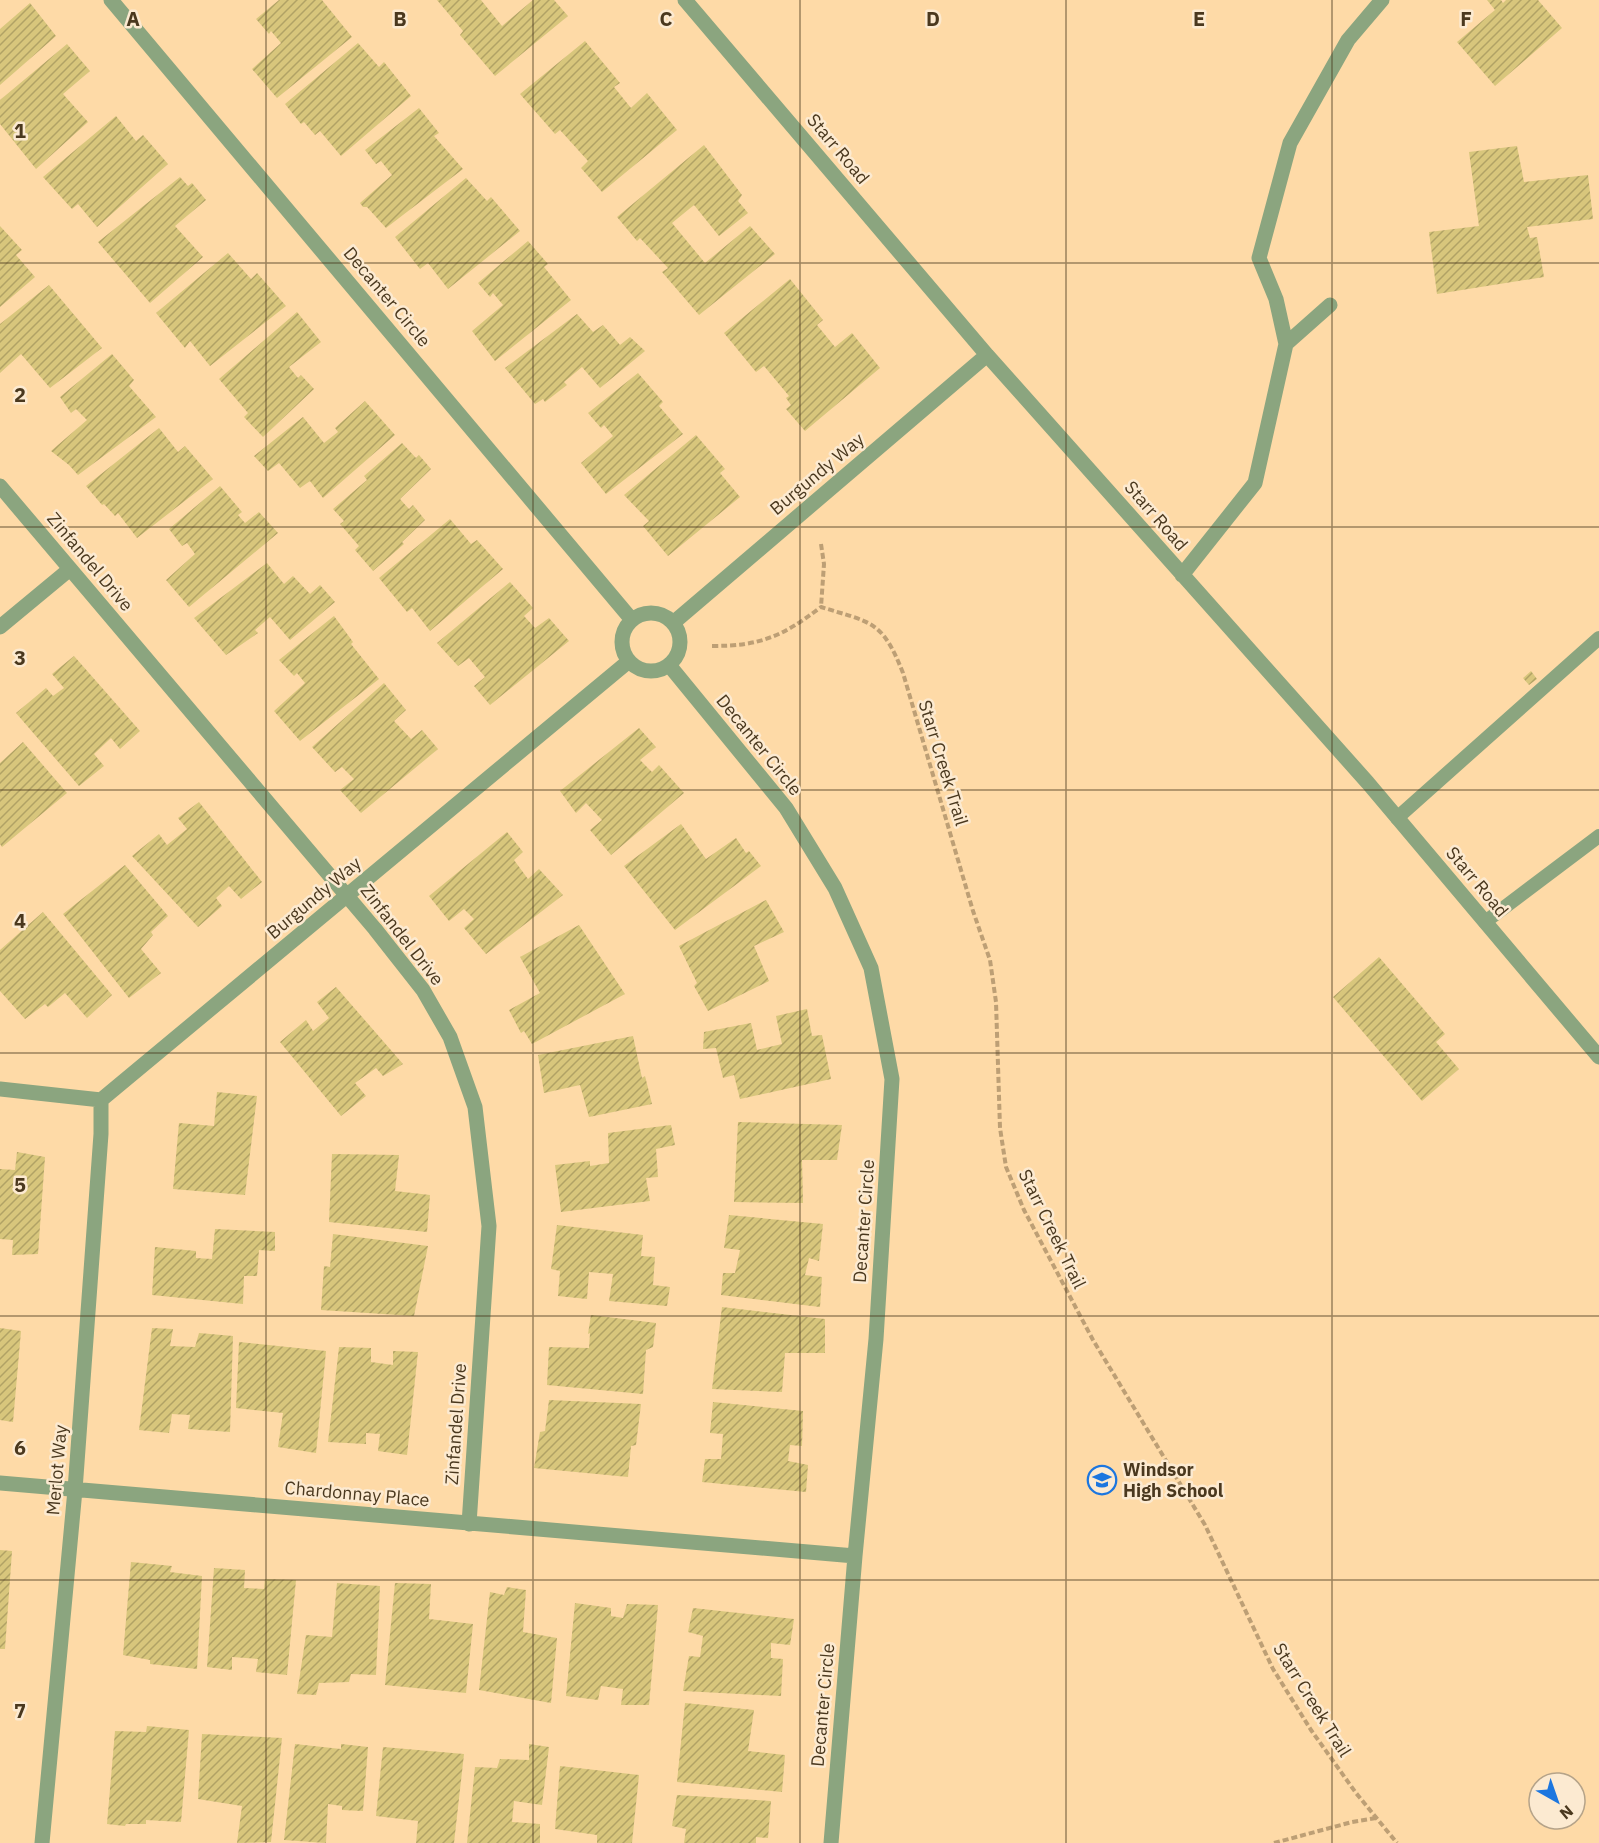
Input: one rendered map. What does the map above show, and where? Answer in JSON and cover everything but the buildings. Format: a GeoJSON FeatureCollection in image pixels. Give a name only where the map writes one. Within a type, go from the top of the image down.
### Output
{"type":"FeatureCollection","features":[{"type":"Feature","properties":{"kind":"street","name":"Decanter Circle"},"geometry":{"type":"LineString","coordinates":[[111,0],[632,621]]}},
{"type":"Feature","properties":{"kind":"street","name":"Starr Road"},"geometry":{"type":"LineString","coordinates":[[685,0],[987,355],[1368,783],[1599,1057]]}},
{"type":"Feature","properties":{"kind":"street"},"geometry":{"type":"LineString","coordinates":[[1182,575],[1255,483],[1286,344],[1276,299],[1259,258],[1290,143],[1348,40],[1382,0]]}},
{"type":"Feature","properties":{"kind":"street"},"geometry":{"type":"LineString","coordinates":[[1286,344],[1330,305]]}},
{"type":"Feature","properties":{"kind":"street","name":"Burgundy Way"},"geometry":{"type":"LineString","coordinates":[[673,623],[987,355]]}},
{"type":"Feature","properties":{"kind":"street","name":"Zinfandel Drive"},"geometry":{"type":"LineString","coordinates":[[0,486],[347,896],[423,990],[450,1036],[475,1107],[489,1226],[469,1524]]}},
{"type":"Feature","properties":{"kind":"street"},"geometry":{"type":"LineString","coordinates":[[0,627],[70,569]]}},
{"type":"Feature","properties":{"kind":"street"},"geometry":{"type":"LineString","coordinates":[[648,613],[666,617],[673,623],[680,636],[675,659],[669,665],[661,669],[644,670],[629,661],[622,645],[626,627],[632,621],[648,613]]}},
{"type":"Feature","properties":{"kind":"street","name":"Burgundy Way"},"geometry":{"type":"LineString","coordinates":[[101,1100],[629,661]]}},
{"type":"Feature","properties":{"kind":"street","name":"Decanter Circle"},"geometry":{"type":"LineString","coordinates":[[669,665],[786,808],[835,888],[871,968],[892,1079],[876,1340],[831,1843]]}},
{"type":"Feature","properties":{"kind":"street"},"geometry":{"type":"LineString","coordinates":[[0,1089],[101,1100]]}},
{"type":"Feature","properties":{"kind":"street","name":"Merlot Way"},"geometry":{"type":"LineString","coordinates":[[42,1843],[75,1490],[101,1134],[101,1100]]}},
{"type":"Feature","properties":{"kind":"street","name":"Chardonnay Place"},"geometry":{"type":"LineString","coordinates":[[0,1483],[855,1556]]}},
{"type":"Feature","properties":{"kind":"lane"},"geometry":{"type":"LineString","coordinates":[[1397,818],[1599,638]]}},
{"type":"Feature","properties":{"kind":"lane"},"geometry":{"type":"LineString","coordinates":[[1485,922],[1599,836]]}},
{"type":"Feature","properties":{"kind":"path"},"geometry":{"type":"LineString","coordinates":[[712,646],[736,646],[768,640],[799,624],[821,607],[824,564],[821,544]]}},
{"type":"Feature","properties":{"kind":"path","name":"Starr Creek Trail"},"geometry":{"type":"LineString","coordinates":[[821,607],[868,621],[881,631],[903,673],[973,911],[990,960],[996,1002],[1000,1128],[1006,1167],[1024,1210],[1093,1340],[1205,1525],[1273,1669],[1311,1730],[1356,1793],[1397,1843]]}},
{"type":"Feature","properties":{"kind":"path"},"geometry":{"type":"LineString","coordinates":[[1274,1843],[1352,1822],[1377,1818]]}},
{"type":"Feature","properties":{"kind":"place","name":"Windsor High School"},"geometry":{"type":"Point","coordinates":[1102,1480]}}]}
